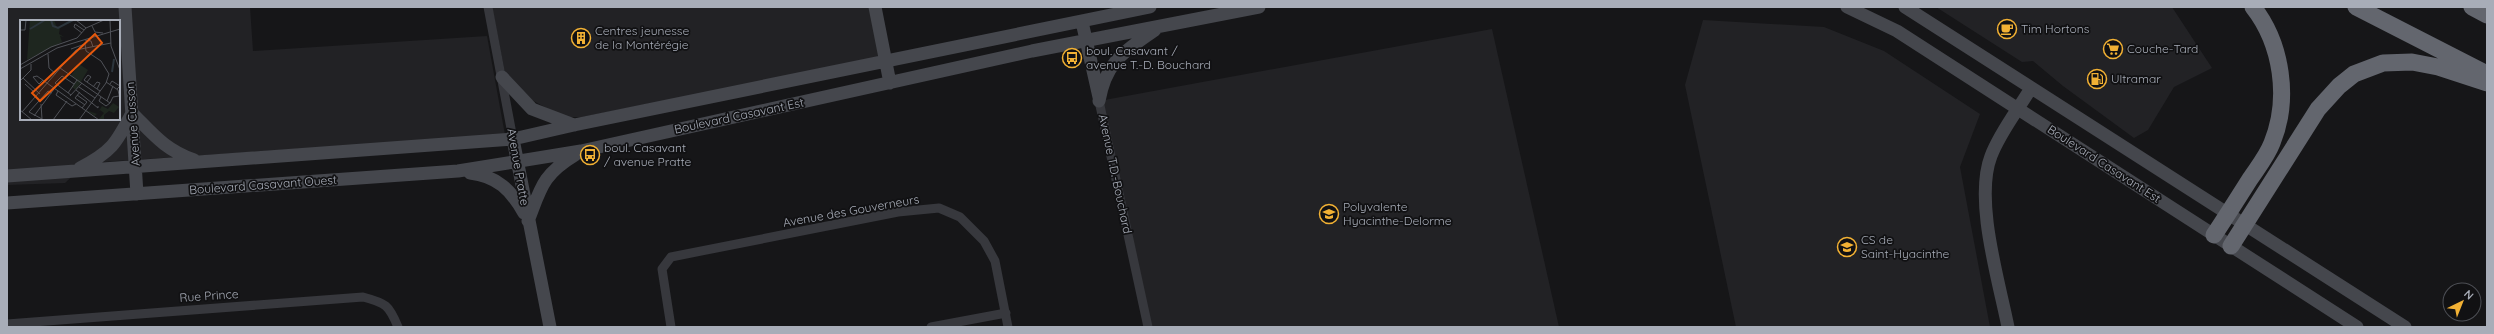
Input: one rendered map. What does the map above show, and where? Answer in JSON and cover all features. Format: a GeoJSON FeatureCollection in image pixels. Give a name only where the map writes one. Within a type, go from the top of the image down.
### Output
{"type":"FeatureCollection","features":[{"type":"Feature","properties":{"kind":"highway"},"geometry":{"type":"LineString","coordinates":[[2214,236],[2270,147],[2281,106],[2281,79],[2275,50],[2266,28],[2253,7]]}},
{"type":"Feature","properties":{"kind":"highway"},"geometry":{"type":"LineString","coordinates":[[2356,7],[2487,74]]}},
{"type":"Feature","properties":{"kind":"highway"},"geometry":{"type":"LineString","coordinates":[[2472,7],[2487,15]]}},
{"type":"Feature","properties":{"kind":"highway"},"geometry":{"type":"LineString","coordinates":[[2231,246],[2318,109],[2339,86],[2354,74],[2383,63],[2412,62],[2438,67],[2487,83]]}},
{"type":"Feature","properties":{"kind":"street","name":"Avenue Cusson"},"geometry":{"type":"LineString","coordinates":[[125,7],[137,194]]}},
{"type":"Feature","properties":{"kind":"street","name":"Avenue Pratte"},"geometry":{"type":"LineString","coordinates":[[488,7],[528,221],[550,327]]}},
{"type":"Feature","properties":{"kind":"street"},"geometry":{"type":"LineString","coordinates":[[875,7],[890,83]]}},
{"type":"Feature","properties":{"kind":"street","name":"Boulevard Casavant Est"},"geometry":{"type":"LineString","coordinates":[[513,140],[574,125],[1150,7]]}},
{"type":"Feature","properties":{"kind":"street","name":"Boulevard Casavant Est"},"geometry":{"type":"LineString","coordinates":[[518,162],[581,151],[1032,52],[1259,7]]}},
{"type":"Feature","properties":{"kind":"street","name":"Boulevard Casavant Est"},"geometry":{"type":"LineString","coordinates":[[1847,7],[1890,27],[2357,327]]}},
{"type":"Feature","properties":{"kind":"street","name":"Boulevard Casavant Est"},"geometry":{"type":"LineString","coordinates":[[1905,7],[2405,327]]}},
{"type":"Feature","properties":{"kind":"street","name":"Avenue T.D.-Bouchard"},"geometry":{"type":"LineString","coordinates":[[1082,22],[1148,327]]}},
{"type":"Feature","properties":{"kind":"street"},"geometry":{"type":"LineString","coordinates":[[1099,101],[1107,74],[1119,56],[1160,27]]}},
{"type":"Feature","properties":{"kind":"street"},"geometry":{"type":"LineString","coordinates":[[502,77],[532,109],[574,125]]}},
{"type":"Feature","properties":{"kind":"street"},"geometry":{"type":"LineString","coordinates":[[2008,327],[1989,231],[1985,180],[1994,149],[2031,88]]}},
{"type":"Feature","properties":{"kind":"street"},"geometry":{"type":"LineString","coordinates":[[74,171],[102,157],[116,144],[132,113],[163,145],[178,154],[198,161]]}},
{"type":"Feature","properties":{"kind":"street"},"geometry":{"type":"LineString","coordinates":[[7,176],[198,161],[513,140]]}},
{"type":"Feature","properties":{"kind":"street"},"geometry":{"type":"LineString","coordinates":[[528,221],[543,183],[552,170],[581,151]]}},
{"type":"Feature","properties":{"kind":"street","name":"Boulevard Casavant Ouest"},"geometry":{"type":"LineString","coordinates":[[7,203],[458,171],[518,162]]}},
{"type":"Feature","properties":{"kind":"street"},"geometry":{"type":"LineString","coordinates":[[458,171],[482,175],[497,180],[517,201],[528,221]]}},
{"type":"Feature","properties":{"kind":"street","name":"Avenue des Gouverneurs"},"geometry":{"type":"LineString","coordinates":[[672,327],[662,269],[671,257],[898,212],[939,208],[960,217],[984,241],[995,261],[1008,327]]}},
{"type":"Feature","properties":{"kind":"street","name":"Rue Prince"},"geometry":{"type":"LineString","coordinates":[[7,324],[363,298],[383,302],[390,310],[398,327]]}},
{"type":"Feature","properties":{"kind":"street"},"geometry":{"type":"LineString","coordinates":[[931,327],[1006,313]]}},
{"type":"Feature","properties":{"kind":"shaded area"},"geometry":{"type":"Polygon","coordinates":[[[7,7],[250,7],[253,51],[487,36],[505,135],[86,163],[65,183],[7,185],[7,7]]]}},
{"type":"Feature","properties":{"kind":"shaded area"},"geometry":{"type":"Polygon","coordinates":[[[492,7],[870,7],[880,58],[582,117],[563,117],[528,98],[505,73],[492,7]]]}},
{"type":"Feature","properties":{"kind":"shaded area"},"geometry":{"type":"Polygon","coordinates":[[[1936,7],[2172,7],[2212,68],[2174,87],[2148,130],[2134,138],[2063,86],[2033,61],[2022,62],[1936,7]]]}},
{"type":"Feature","properties":{"kind":"shaded area","name":"CS de Saint-Hyacinthe"},"geometry":{"type":"Polygon","coordinates":[[[1703,20],[1824,27],[1884,51],[1980,114],[1960,167],[1990,327],[1736,327],[1685,85],[1703,20]]]}},
{"type":"Feature","properties":{"kind":"shaded area","name":"Polyvalente Hyacinthe-Delorme"},"geometry":{"type":"Polygon","coordinates":[[[1492,29],[1559,327],[1148,327],[1099,101],[1492,29]]]}},
{"type":"Feature","properties":{"kind":"place","name":"Tim Hortons"},"geometry":{"type":"Point","coordinates":[2007,29]}},
{"type":"Feature","properties":{"kind":"place","name":"Centres jeunesse de la Montérégie"},"geometry":{"type":"Point","coordinates":[581,38]}},
{"type":"Feature","properties":{"kind":"place","name":"Couche-Tard"},"geometry":{"type":"Point","coordinates":[2113,49]}},
{"type":"Feature","properties":{"kind":"place","name":"boul. Casavant / avenue T.-D. Bouchard"},"geometry":{"type":"Point","coordinates":[1072,58]}},
{"type":"Feature","properties":{"kind":"place","name":"Ultramar"},"geometry":{"type":"Point","coordinates":[2097,79]}},
{"type":"Feature","properties":{"kind":"place","name":"boul. Casavant / avenue Pratte"},"geometry":{"type":"Point","coordinates":[590,155]}},
{"type":"Feature","properties":{"kind":"place","name":"Polyvalente Hyacinthe-Delorme"},"geometry":{"type":"Point","coordinates":[1329,214]}},
{"type":"Feature","properties":{"kind":"place","name":"CS de Saint-Hyacinthe"},"geometry":{"type":"Point","coordinates":[1847,247]}}]}
